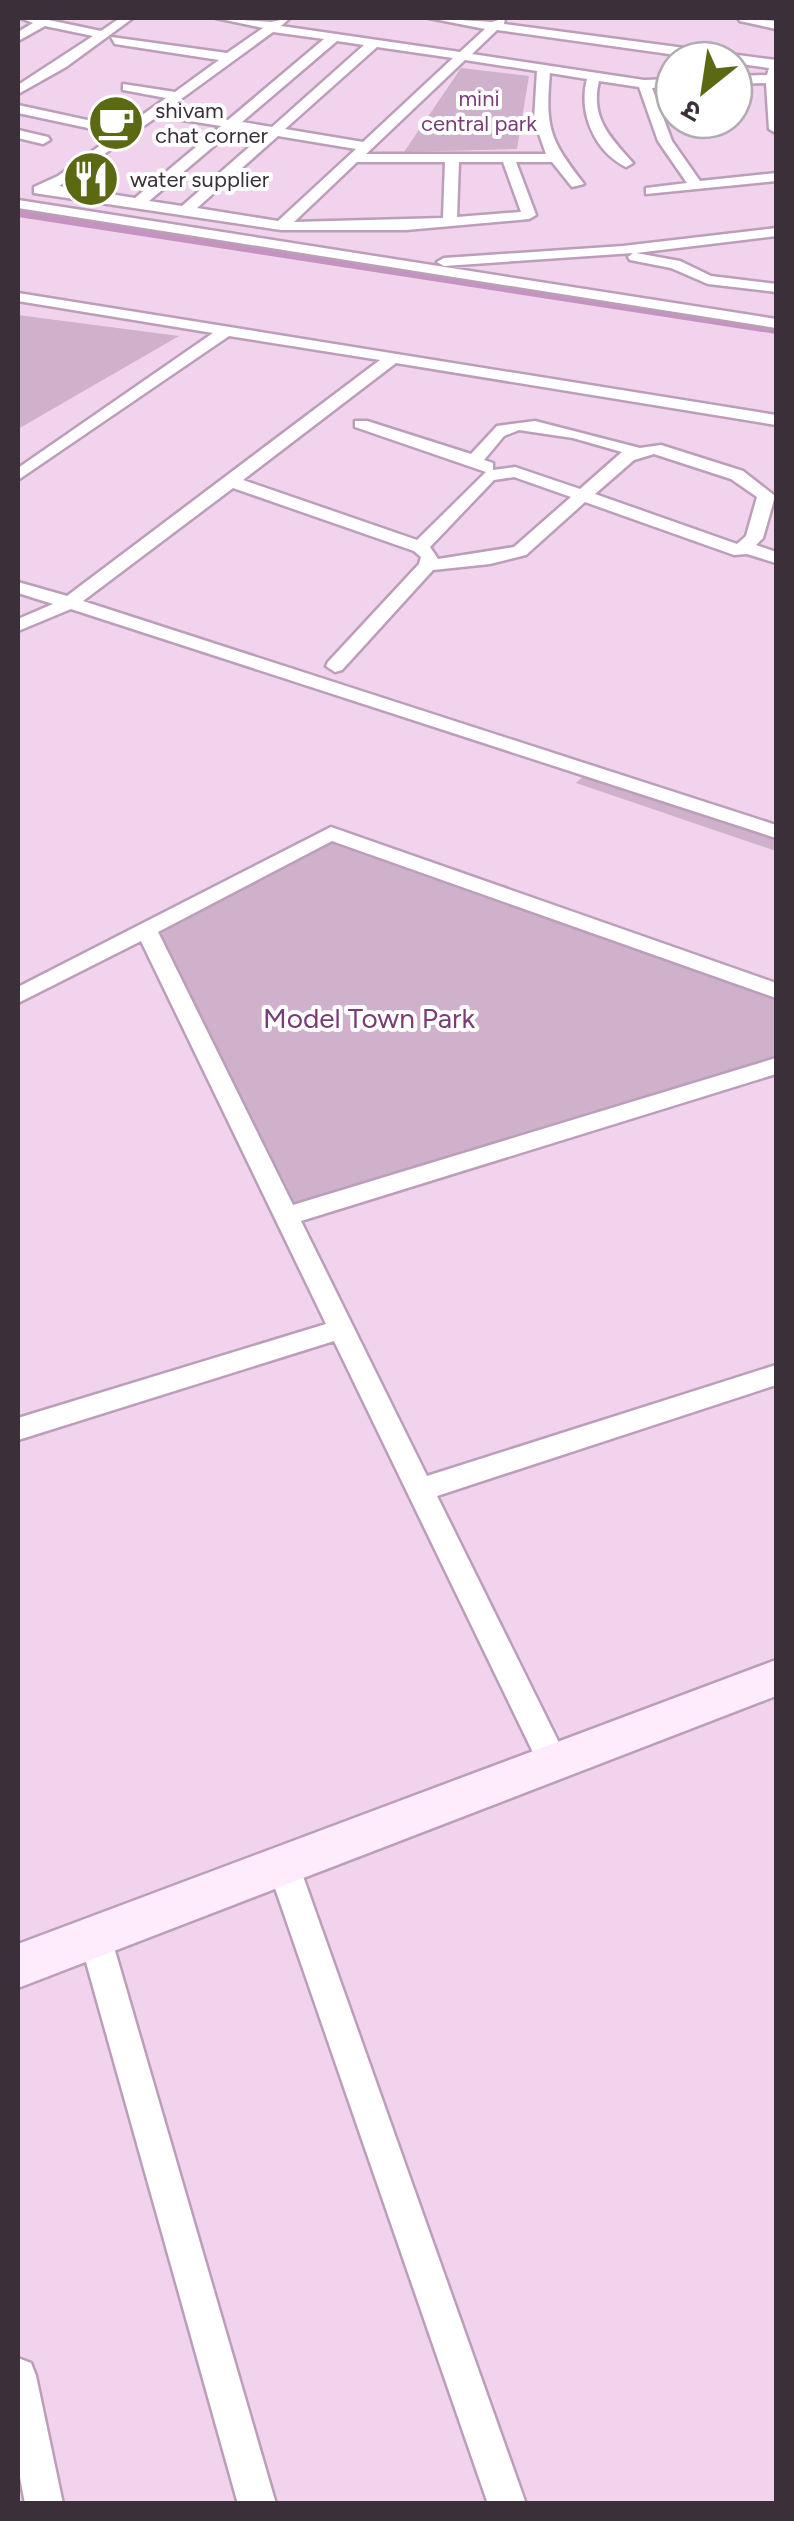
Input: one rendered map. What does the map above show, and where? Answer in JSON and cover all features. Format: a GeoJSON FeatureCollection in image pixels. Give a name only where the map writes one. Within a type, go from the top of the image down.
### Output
{"type":"FeatureCollection","features":[{"type":"Feature","properties":{"kind":"street"},"geometry":{"type":"LineString","coordinates":[[26,18],[109,38],[233,58]]}},
{"type":"Feature","properties":{"kind":"street"},"geometry":{"type":"LineString","coordinates":[[18,90],[109,38],[127,18]]}},
{"type":"Feature","properties":{"kind":"street"},"geometry":{"type":"LineString","coordinates":[[222,18],[277,24],[333,38],[654,84]]}},
{"type":"Feature","properties":{"kind":"street"},"geometry":{"type":"LineString","coordinates":[[434,18],[499,22],[775,68],[770,92],[776,129]]}},
{"type":"Feature","properties":{"kind":"street"},"geometry":{"type":"LineString","coordinates":[[744,18],[776,25]]}},
{"type":"Feature","properties":{"kind":"street"},"geometry":{"type":"LineString","coordinates":[[18,37],[47,20]]}},
{"type":"Feature","properties":{"kind":"street"},"geometry":{"type":"LineString","coordinates":[[281,226],[499,22]]}},
{"type":"Feature","properties":{"kind":"street"},"geometry":{"type":"LineString","coordinates":[[18,195],[44,188],[277,24]]}},
{"type":"Feature","properties":{"kind":"street"},"geometry":{"type":"LineString","coordinates":[[138,204],[333,38]]}},
{"type":"Feature","properties":{"kind":"street"},"geometry":{"type":"LineString","coordinates":[[184,212],[373,44]]}},
{"type":"Feature","properties":{"kind":"street"},"geometry":{"type":"LineString","coordinates":[[544,68],[537,120],[540,136],[577,184]]}},
{"type":"Feature","properties":{"kind":"street"},"geometry":{"type":"LineString","coordinates":[[594,76],[588,108],[593,126],[626,162]]}},
{"type":"Feature","properties":{"kind":"street"},"geometry":{"type":"LineString","coordinates":[[644,84],[665,141],[696,186]]}},
{"type":"Feature","properties":{"kind":"street"},"geometry":{"type":"LineString","coordinates":[[128,87],[178,96]]}},
{"type":"Feature","properties":{"kind":"street"},"geometry":{"type":"LineString","coordinates":[[18,109],[127,133]]}},
{"type":"Feature","properties":{"kind":"street"},"geometry":{"type":"LineString","coordinates":[[156,112],[364,146]]}},
{"type":"Feature","properties":{"kind":"street"},"geometry":{"type":"LineString","coordinates":[[18,134],[43,140]]}},
{"type":"Feature","properties":{"kind":"street"},"geometry":{"type":"LineString","coordinates":[[351,158],[554,158]]}},
{"type":"Feature","properties":{"kind":"street"},"geometry":{"type":"LineString","coordinates":[[450,223],[452,158]]}},
{"type":"Feature","properties":{"kind":"street"},"geometry":{"type":"LineString","coordinates":[[44,188],[281,226],[450,223],[529,215],[508,158]]}},
{"type":"Feature","properties":{"kind":"street"},"geometry":{"type":"LineString","coordinates":[[651,191],[776,177]]}},
{"type":"Feature","properties":{"kind":"street"},"geometry":{"type":"LineString","coordinates":[[18,204],[776,324]]}},
{"type":"Feature","properties":{"kind":"street"},"geometry":{"type":"LineString","coordinates":[[444,262],[601,252],[776,232]]}},
{"type":"Feature","properties":{"kind":"street"},"geometry":{"type":"LineString","coordinates":[[601,252],[675,264],[708,280],[776,285]]}},
{"type":"Feature","properties":{"kind":"street"},"geometry":{"type":"LineString","coordinates":[[18,296],[776,420]]}},
{"type":"Feature","properties":{"kind":"street"},"geometry":{"type":"LineString","coordinates":[[18,475],[226,331]]}},
{"type":"Feature","properties":{"kind":"street"},"geometry":{"type":"LineString","coordinates":[[18,626],[68,604],[392,359]]}},
{"type":"Feature","properties":{"kind":"street"},"geometry":{"type":"LineString","coordinates":[[361,424],[475,460],[495,473],[515,472],[582,496],[740,551],[754,538],[766,496],[737,475],[655,449],[628,456],[582,496],[520,551],[490,559],[428,565]]}},
{"type":"Feature","properties":{"kind":"street"},"geometry":{"type":"LineString","coordinates":[[475,460],[495,434],[512,425],[612,441],[639,453]]}},
{"type":"Feature","properties":{"kind":"street"},"geometry":{"type":"LineString","coordinates":[[420,547],[495,473]]}},
{"type":"Feature","properties":{"kind":"street"},"geometry":{"type":"LineString","coordinates":[[230,482],[420,547],[430,556],[428,565],[335,666]]}},
{"type":"Feature","properties":{"kind":"street"},"geometry":{"type":"LineString","coordinates":[[744,546],[776,558]]}},
{"type":"Feature","properties":{"kind":"street"},"geometry":{"type":"LineString","coordinates":[[18,587],[325,683],[776,832]]}},
{"type":"Feature","properties":{"kind":"street"},"geometry":{"type":"LineString","coordinates":[[18,996],[332,833],[776,991]]}},
{"type":"Feature","properties":{"kind":"street"},"geometry":{"type":"LineString","coordinates":[[146,930],[554,1763]]}},
{"type":"Feature","properties":{"kind":"street"},"geometry":{"type":"LineString","coordinates":[[286,1216],[776,1066]]}},
{"type":"Feature","properties":{"kind":"street"},"geometry":{"type":"LineString","coordinates":[[18,1430],[341,1329]]}},
{"type":"Feature","properties":{"kind":"street"},"geometry":{"type":"LineString","coordinates":[[420,1490],[776,1375]]}},
{"type":"Feature","properties":{"kind":"street"},"geometry":{"type":"LineString","coordinates":[[18,1966],[776,1678]]}},
{"type":"Feature","properties":{"kind":"street"},"geometry":{"type":"LineString","coordinates":[[283,1866],[507,2504]]}},
{"type":"Feature","properties":{"kind":"street"},"geometry":{"type":"LineString","coordinates":[[95,1937],[256,2504]]}},
{"type":"Feature","properties":{"kind":"street"},"geometry":{"type":"LineString","coordinates":[[18,2376],[44,2504]]}},
{"type":"Feature","properties":{"kind":"green space","name":"mini central park"},"geometry":{"type":"Polygon","coordinates":[[[461,68],[529,76],[517,149],[404,152],[461,68]]]}},
{"type":"Feature","properties":{"kind":"green space"},"geometry":{"type":"Polygon","coordinates":[[[18,315],[179,336],[18,429],[18,315]]]}},
{"type":"Feature","properties":{"kind":"green space"},"geometry":{"type":"Polygon","coordinates":[[[588,772],[776,835],[776,851],[576,783],[588,772]]]}},
{"type":"Feature","properties":{"kind":"green space","name":"Model Town Park"},"geometry":{"type":"Polygon","coordinates":[[[331,833],[776,991],[776,1062],[286,1216],[146,930],[331,833]]]}},
{"type":"Feature","properties":{"kind":"waterway"},"geometry":{"type":"LineString","coordinates":[[18,212],[776,329]]}},
{"type":"Feature","properties":{"kind":"place","name":"shivam chat corner"},"geometry":{"type":"Point","coordinates":[116,123]}},
{"type":"Feature","properties":{"kind":"place","name":"water supplier"},"geometry":{"type":"Point","coordinates":[91,179]}}]}
